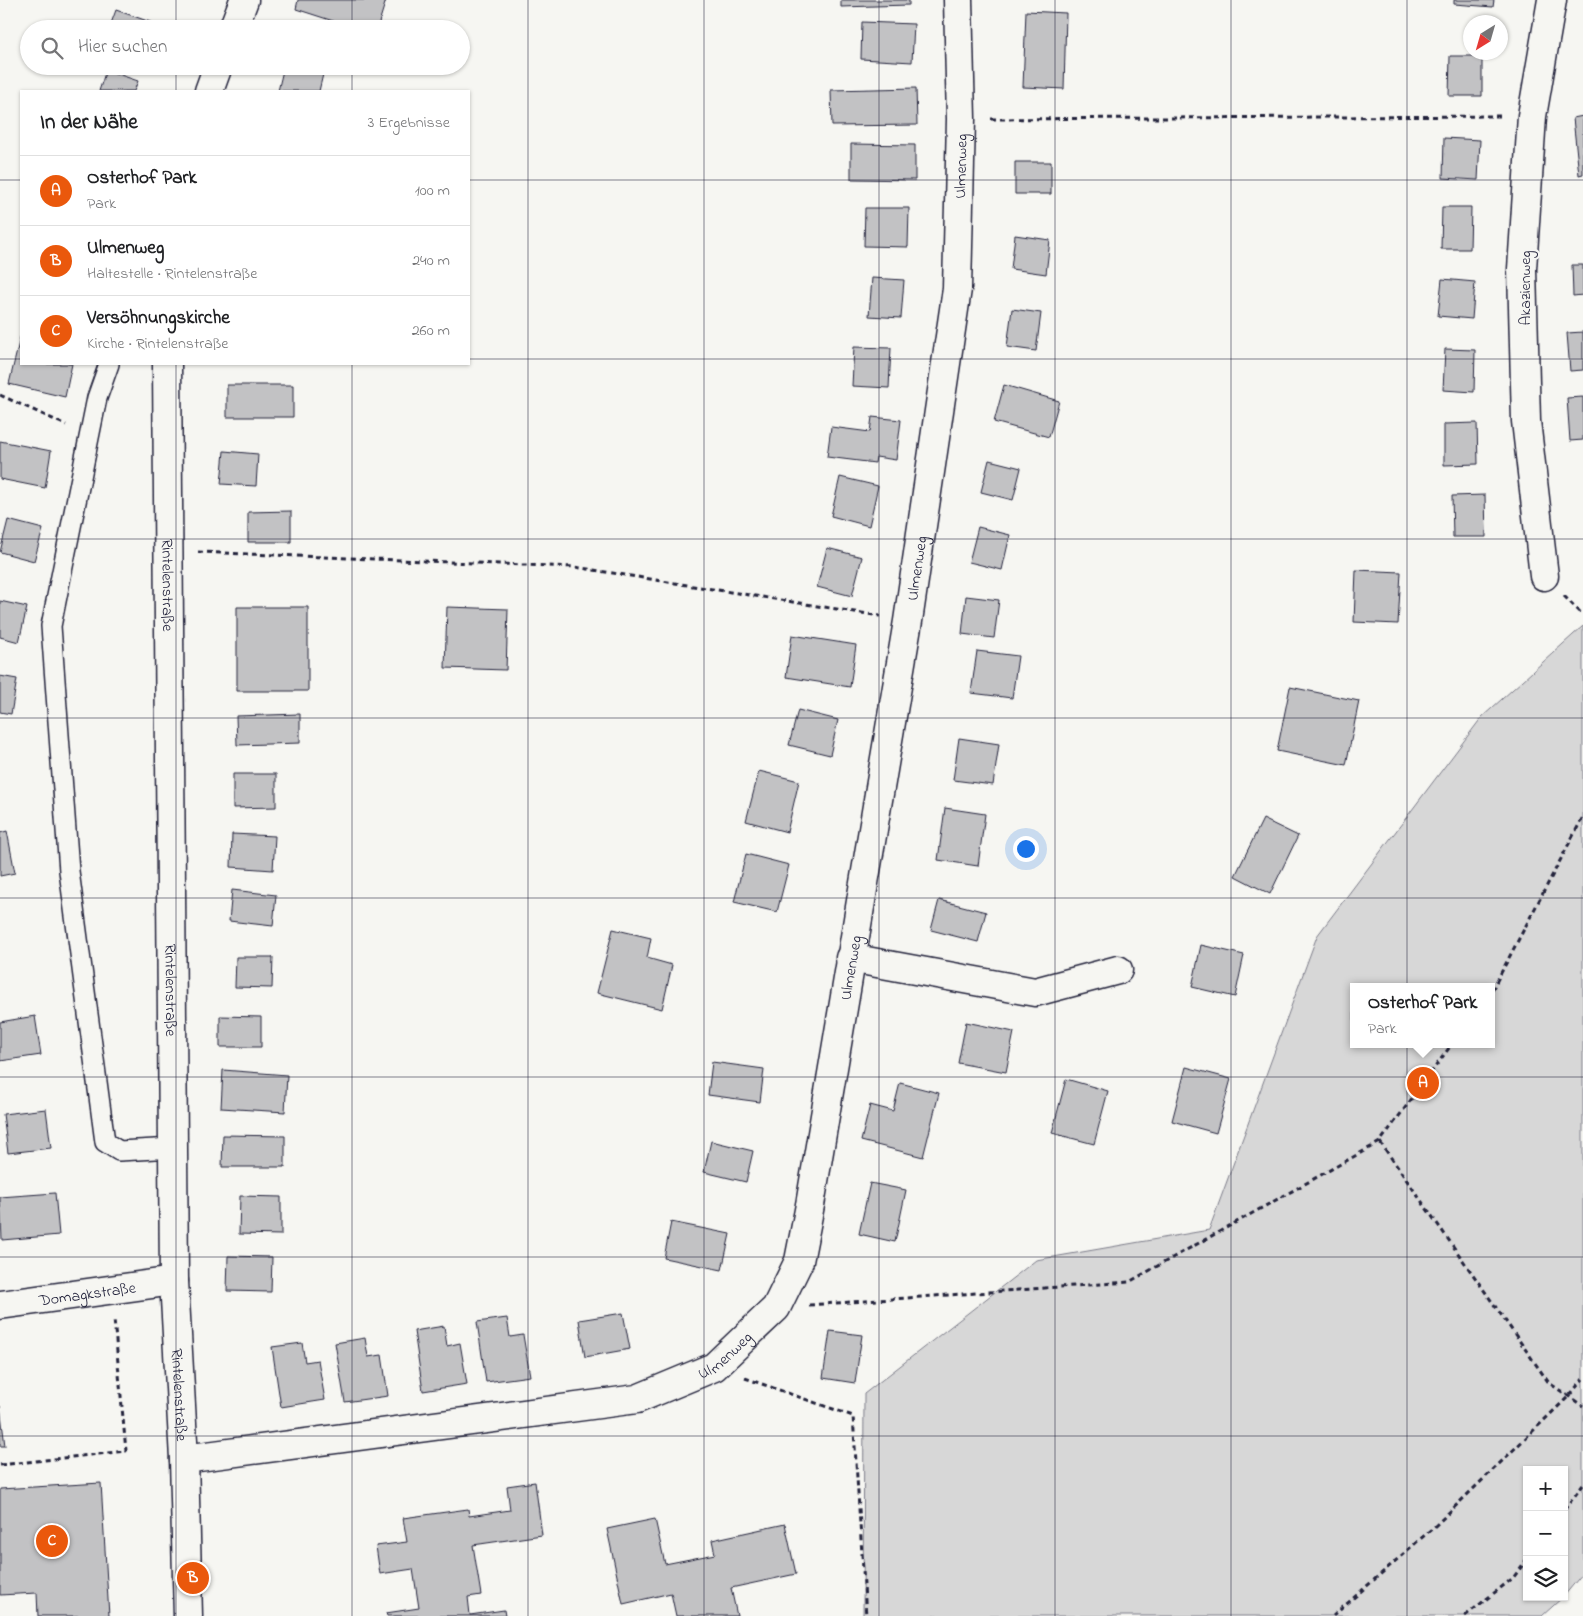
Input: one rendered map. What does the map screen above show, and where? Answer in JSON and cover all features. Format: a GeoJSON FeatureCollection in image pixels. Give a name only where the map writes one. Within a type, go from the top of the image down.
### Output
{"type":"FeatureCollection","features":[{"type":"Feature","properties":{"kind":"street"},"geometry":{"type":"LineString","coordinates":[[236,20],[244,0]]}},
{"type":"Feature","properties":{"kind":"street","name":"Ulmenweg"},"geometry":{"type":"LineString","coordinates":[[184,1459],[637,1399],[714,1367],[776,1308],[799,1261],[810,1205],[908,621],[957,289],[961,119],[958,0]]}},
{"type":"Feature","properties":{"kind":"street","name":"Akazienweg"},"geometry":{"type":"LineString","coordinates":[[1544,576],[1526,421],[1522,269],[1532,116],[1552,0]]}},
{"type":"Feature","properties":{"kind":"street"},"geometry":{"type":"LineString","coordinates":[[209,90],[215,75]]}},
{"type":"Feature","properties":{"kind":"street","name":"Rintelenstraße"},"geometry":{"type":"LineString","coordinates":[[168,365],[174,1281],[184,1459],[188,1616]]}},
{"type":"Feature","properties":{"kind":"street"},"geometry":{"type":"LineString","coordinates":[[850,958],[1035,992],[1118,970]]}},
{"type":"Feature","properties":{"kind":"street","name":"Domagkstraße"},"geometry":{"type":"LineString","coordinates":[[0,1305],[174,1281]]}},
{"type":"Feature","properties":{"kind":"lane"},"geometry":{"type":"LineString","coordinates":[[109,365],[97,398],[50,626],[69,871],[105,1142],[119,1151],[174,1148]]}},
{"type":"Feature","properties":{"kind":"path"},"geometry":{"type":"LineString","coordinates":[[961,119],[1532,116]]}},
{"type":"Feature","properties":{"kind":"path"},"geometry":{"type":"LineString","coordinates":[[0,395],[89,436]]}},
{"type":"Feature","properties":{"kind":"path"},"geometry":{"type":"LineString","coordinates":[[168,551],[575,568],[908,621]]}},
{"type":"Feature","properties":{"kind":"path"},"geometry":{"type":"LineString","coordinates":[[1495,984],[1583,817]]}},
{"type":"Feature","properties":{"kind":"path"},"geometry":{"type":"LineString","coordinates":[[776,1308],[1129,1282],[1380,1142],[1449,1048]]}},
{"type":"Feature","properties":{"kind":"path"},"geometry":{"type":"LineString","coordinates":[[1380,1142],[1549,1384],[1583,1406]]}},
{"type":"Feature","properties":{"kind":"path"},"geometry":{"type":"LineString","coordinates":[[0,1465],[126,1451],[111,1290]]}},
{"type":"Feature","properties":{"kind":"path"},"geometry":{"type":"LineString","coordinates":[[714,1367],[853,1416],[866,1616]]}},
{"type":"Feature","properties":{"kind":"path"},"geometry":{"type":"LineString","coordinates":[[1333,1616],[1435,1526],[1569,1396],[1583,1378]]}},
{"type":"Feature","properties":{"kind":"path"},"geometry":{"type":"LineString","coordinates":[[1568,1505],[1583,1485]]}},
{"type":"Feature","properties":{"kind":"path"},"geometry":{"type":"LineString","coordinates":[[1465,1616],[1513,1578],[1523,1565]]}},
{"type":"Feature","properties":{"kind":"shaded area"},"geometry":{"type":"Polygon","coordinates":[[[1583,626],[1583,1573],[1568,1591],[1568,1466],[1523,1466],[1523,1601],[1559,1601],[1542,1616],[863,1616],[864,1394],[1036,1260],[1209,1230],[1317,936],[1482,717],[1583,626]]]}},
{"type":"Feature","properties":{"kind":"building"},"geometry":{"type":"Polygon","coordinates":[[[298,0],[386,0],[380,20],[330,20],[296,9],[298,0]]]}},
{"type":"Feature","properties":{"kind":"building"},"geometry":{"type":"Polygon","coordinates":[[[841,0],[909,0],[909,5],[841,7],[841,0]]]}},
{"type":"Feature","properties":{"kind":"building"},"geometry":{"type":"Polygon","coordinates":[[[1454,0],[1494,0],[1493,7],[1454,4],[1454,0]]]}},
{"type":"Feature","properties":{"kind":"building"},"geometry":{"type":"Polygon","coordinates":[[[116,10],[145,20],[112,20],[116,10]]]}},
{"type":"Feature","properties":{"kind":"building"},"geometry":{"type":"Polygon","coordinates":[[[1026,11],[1066,13],[1064,89],[1023,87],[1026,11]]]}},
{"type":"Feature","properties":{"kind":"building"},"geometry":{"type":"Polygon","coordinates":[[[862,22],[914,24],[912,62],[861,59],[862,22]]]}},
{"type":"Feature","properties":{"kind":"building"},"geometry":{"type":"Polygon","coordinates":[[[1450,56],[1463,56],[1463,60],[1482,60],[1482,96],[1449,96],[1450,56]]]}},
{"type":"Feature","properties":{"kind":"building"},"geometry":{"type":"Polygon","coordinates":[[[104,75],[121,75],[138,81],[134,90],[99,90],[104,75]]]}},
{"type":"Feature","properties":{"kind":"building"},"geometry":{"type":"Polygon","coordinates":[[[282,75],[323,75],[319,90],[278,90],[282,75]]]}},
{"type":"Feature","properties":{"kind":"building"},"geometry":{"type":"Polygon","coordinates":[[[916,88],[917,125],[832,126],[831,90],[916,88]]]}},
{"type":"Feature","properties":{"kind":"building"},"geometry":{"type":"Polygon","coordinates":[[[1583,116],[1583,174],[1579,175],[1573,118],[1583,116]]]}},
{"type":"Feature","properties":{"kind":"building"},"geometry":{"type":"Polygon","coordinates":[[[1444,138],[1480,140],[1478,180],[1443,178],[1444,138]]]}},
{"type":"Feature","properties":{"kind":"building"},"geometry":{"type":"Polygon","coordinates":[[[851,144],[915,145],[915,180],[851,179],[851,144]]]}},
{"type":"Feature","properties":{"kind":"building"},"geometry":{"type":"Polygon","coordinates":[[[1015,162],[1051,162],[1051,194],[1015,194],[1015,162]]]}},
{"type":"Feature","properties":{"kind":"building"},"geometry":{"type":"Polygon","coordinates":[[[1442,207],[1471,207],[1470,249],[1441,249],[1442,207]]]}},
{"type":"Feature","properties":{"kind":"building"},"geometry":{"type":"Polygon","coordinates":[[[865,208],[909,208],[908,247],[864,246],[865,208]]]}},
{"type":"Feature","properties":{"kind":"building"},"geometry":{"type":"Polygon","coordinates":[[[1015,235],[1050,240],[1046,274],[1011,269],[1015,235]]]}},
{"type":"Feature","properties":{"kind":"building"},"geometry":{"type":"Polygon","coordinates":[[[1572,265],[1583,265],[1583,295],[1573,296],[1572,265]]]}},
{"type":"Feature","properties":{"kind":"building"},"geometry":{"type":"Polygon","coordinates":[[[872,278],[904,280],[901,318],[869,316],[872,278]]]}},
{"type":"Feature","properties":{"kind":"building"},"geometry":{"type":"Polygon","coordinates":[[[1442,279],[1475,282],[1472,319],[1438,316],[1442,279]]]}},
{"type":"Feature","properties":{"kind":"building"},"geometry":{"type":"Polygon","coordinates":[[[1012,309],[1041,313],[1036,351],[1007,347],[1012,309]]]}},
{"type":"Feature","properties":{"kind":"building"},"geometry":{"type":"Polygon","coordinates":[[[1583,332],[1583,370],[1570,371],[1567,333],[1583,332]]]}},
{"type":"Feature","properties":{"kind":"building"},"geometry":{"type":"Polygon","coordinates":[[[20,338],[20,365],[72,365],[65,397],[9,384],[20,338]]]}},
{"type":"Feature","properties":{"kind":"building"},"geometry":{"type":"Polygon","coordinates":[[[854,347],[891,348],[889,388],[852,386],[854,347]]]}},
{"type":"Feature","properties":{"kind":"building"},"geometry":{"type":"Polygon","coordinates":[[[1445,349],[1475,350],[1474,392],[1443,390],[1445,349]]]}},
{"type":"Feature","properties":{"kind":"building"},"geometry":{"type":"Polygon","coordinates":[[[227,385],[293,385],[293,417],[227,417],[227,385]]]}},
{"type":"Feature","properties":{"kind":"building"},"geometry":{"type":"Polygon","coordinates":[[[1004,385],[1059,401],[1049,437],[994,422],[1004,385]]]}},
{"type":"Feature","properties":{"kind":"building"},"geometry":{"type":"Polygon","coordinates":[[[1583,397],[1583,440],[1570,441],[1567,398],[1583,397]]]}},
{"type":"Feature","properties":{"kind":"building"},"geometry":{"type":"Polygon","coordinates":[[[872,417],[901,420],[896,460],[876,457],[875,463],[827,457],[831,427],[870,432],[872,417]]]}},
{"type":"Feature","properties":{"kind":"building"},"geometry":{"type":"Polygon","coordinates":[[[1477,423],[1478,464],[1444,465],[1444,424],[1477,423]]]}},
{"type":"Feature","properties":{"kind":"building"},"geometry":{"type":"Polygon","coordinates":[[[0,441],[51,451],[45,488],[0,479],[0,441]]]}},
{"type":"Feature","properties":{"kind":"building"},"geometry":{"type":"Polygon","coordinates":[[[224,451],[258,454],[256,486],[221,484],[224,451]]]}},
{"type":"Feature","properties":{"kind":"building"},"geometry":{"type":"Polygon","coordinates":[[[989,460],[1021,468],[1013,500],[981,492],[989,460]]]}},
{"type":"Feature","properties":{"kind":"building"},"geometry":{"type":"Polygon","coordinates":[[[840,477],[878,486],[869,526],[831,516],[840,477]]]}},
{"type":"Feature","properties":{"kind":"building"},"geometry":{"type":"Polygon","coordinates":[[[1485,495],[1486,537],[1453,537],[1452,496],[1485,495]]]}},
{"type":"Feature","properties":{"kind":"building"},"geometry":{"type":"Polygon","coordinates":[[[291,511],[291,542],[248,542],[248,512],[291,511]]]}},
{"type":"Feature","properties":{"kind":"building"},"geometry":{"type":"Polygon","coordinates":[[[8,520],[43,529],[34,561],[0,552],[8,520]]]}},
{"type":"Feature","properties":{"kind":"building"},"geometry":{"type":"Polygon","coordinates":[[[978,527],[1010,535],[1002,570],[969,562],[978,527]]]}},
{"type":"Feature","properties":{"kind":"building"},"geometry":{"type":"Polygon","coordinates":[[[827,548],[862,557],[852,596],[817,587],[827,548]]]}},
{"type":"Feature","properties":{"kind":"building"},"geometry":{"type":"Polygon","coordinates":[[[1356,570],[1401,572],[1398,624],[1354,622],[1356,570]]]}},
{"type":"Feature","properties":{"kind":"building"},"geometry":{"type":"Polygon","coordinates":[[[966,596],[999,600],[994,638],[962,634],[966,596]]]}},
{"type":"Feature","properties":{"kind":"building"},"geometry":{"type":"Polygon","coordinates":[[[0,601],[27,607],[19,642],[0,637],[0,601]]]}},
{"type":"Feature","properties":{"kind":"building"},"geometry":{"type":"Polygon","coordinates":[[[237,607],[308,607],[308,691],[237,691],[237,607]]]}},
{"type":"Feature","properties":{"kind":"building"},"geometry":{"type":"Polygon","coordinates":[[[447,607],[508,609],[506,670],[445,668],[447,607]]]}},
{"type":"Feature","properties":{"kind":"building"},"geometry":{"type":"Polygon","coordinates":[[[792,635],[856,645],[850,687],[786,677],[792,635]]]}},
{"type":"Feature","properties":{"kind":"building"},"geometry":{"type":"Polygon","coordinates":[[[977,651],[1018,656],[1012,698],[971,693],[977,651]]]}},
{"type":"Feature","properties":{"kind":"building"},"geometry":{"type":"Polygon","coordinates":[[[0,676],[17,679],[11,714],[0,712],[0,676]]]}},
{"type":"Feature","properties":{"kind":"building"},"geometry":{"type":"Polygon","coordinates":[[[1290,687],[1359,701],[1346,765],[1277,751],[1290,687]]]}},
{"type":"Feature","properties":{"kind":"building"},"geometry":{"type":"Polygon","coordinates":[[[798,710],[838,720],[830,755],[789,745],[798,710]]]}},
{"type":"Feature","properties":{"kind":"building"},"geometry":{"type":"Polygon","coordinates":[[[300,714],[300,743],[237,745],[236,716],[300,714]]]}},
{"type":"Feature","properties":{"kind":"building"},"geometry":{"type":"Polygon","coordinates":[[[959,738],[999,744],[993,785],[953,780],[959,738]]]}},
{"type":"Feature","properties":{"kind":"building"},"geometry":{"type":"Polygon","coordinates":[[[759,771],[799,781],[787,832],[746,821],[759,771]]]}},
{"type":"Feature","properties":{"kind":"building"},"geometry":{"type":"Polygon","coordinates":[[[233,774],[276,774],[276,807],[233,808],[233,774]]]}},
{"type":"Feature","properties":{"kind":"building"},"geometry":{"type":"Polygon","coordinates":[[[945,808],[985,814],[978,866],[938,860],[945,808]]]}},
{"type":"Feature","properties":{"kind":"building"},"geometry":{"type":"Polygon","coordinates":[[[1263,819],[1298,836],[1270,894],[1235,876],[1263,819]]]}},
{"type":"Feature","properties":{"kind":"building"},"geometry":{"type":"Polygon","coordinates":[[[7,831],[15,873],[0,876],[0,833],[7,831]]]}},
{"type":"Feature","properties":{"kind":"building"},"geometry":{"type":"Polygon","coordinates":[[[232,834],[275,836],[273,870],[231,867],[232,834]]]}},
{"type":"Feature","properties":{"kind":"building"},"geometry":{"type":"Polygon","coordinates":[[[746,854],[789,865],[777,912],[734,902],[746,854]]]}},
{"type":"Feature","properties":{"kind":"building"},"geometry":{"type":"Polygon","coordinates":[[[232,890],[276,895],[273,926],[229,921],[232,890]]]}},
{"type":"Feature","properties":{"kind":"building"},"geometry":{"type":"Polygon","coordinates":[[[939,900],[986,912],[978,942],[931,930],[939,900]]]}},
{"type":"Feature","properties":{"kind":"building"},"geometry":{"type":"Polygon","coordinates":[[[613,929],[651,938],[647,958],[672,965],[662,1009],[597,993],[613,929]]]}},
{"type":"Feature","properties":{"kind":"building"},"geometry":{"type":"Polygon","coordinates":[[[1201,945],[1244,955],[1235,997],[1192,987],[1201,945]]]}},
{"type":"Feature","properties":{"kind":"building"},"geometry":{"type":"Polygon","coordinates":[[[236,957],[273,957],[272,988],[235,987],[236,957]]]}},
{"type":"Feature","properties":{"kind":"building"},"geometry":{"type":"Polygon","coordinates":[[[35,1016],[41,1055],[0,1061],[0,1022],[35,1016]]]}},
{"type":"Feature","properties":{"kind":"building"},"geometry":{"type":"Polygon","coordinates":[[[220,1016],[261,1017],[261,1047],[220,1047],[220,1016]]]}},
{"type":"Feature","properties":{"kind":"building"},"geometry":{"type":"Polygon","coordinates":[[[966,1022],[1014,1032],[1006,1072],[958,1063],[966,1022]]]}},
{"type":"Feature","properties":{"kind":"building"},"geometry":{"type":"Polygon","coordinates":[[[712,1062],[764,1069],[760,1102],[708,1095],[712,1062]]]}},
{"type":"Feature","properties":{"kind":"building"},"geometry":{"type":"Polygon","coordinates":[[[1186,1067],[1231,1079],[1216,1133],[1172,1121],[1186,1067]]]}},
{"type":"Feature","properties":{"kind":"building"},"geometry":{"type":"Polygon","coordinates":[[[223,1070],[287,1075],[285,1112],[221,1108],[223,1070]]]}},
{"type":"Feature","properties":{"kind":"building"},"geometry":{"type":"Polygon","coordinates":[[[1066,1079],[1108,1091],[1094,1144],[1052,1133],[1066,1079]]]}},
{"type":"Feature","properties":{"kind":"building"},"geometry":{"type":"Polygon","coordinates":[[[900,1083],[939,1093],[923,1157],[861,1141],[870,1105],[893,1111],[900,1083]]]}},
{"type":"Feature","properties":{"kind":"building"},"geometry":{"type":"Polygon","coordinates":[[[46,1109],[51,1148],[8,1153],[3,1114],[46,1109]]]}},
{"type":"Feature","properties":{"kind":"building"},"geometry":{"type":"Polygon","coordinates":[[[223,1135],[285,1136],[285,1167],[222,1167],[223,1135]]]}},
{"type":"Feature","properties":{"kind":"building"},"geometry":{"type":"Polygon","coordinates":[[[711,1141],[753,1151],[746,1182],[704,1172],[711,1141]]]}},
{"type":"Feature","properties":{"kind":"building"},"geometry":{"type":"Polygon","coordinates":[[[870,1183],[906,1190],[895,1242],[859,1234],[870,1183]]]}},
{"type":"Feature","properties":{"kind":"building"},"geometry":{"type":"Polygon","coordinates":[[[55,1193],[59,1235],[2,1240],[0,1197],[55,1193]]]}},
{"type":"Feature","properties":{"kind":"building"},"geometry":{"type":"Polygon","coordinates":[[[240,1196],[281,1197],[281,1235],[239,1234],[240,1196]]]}},
{"type":"Feature","properties":{"kind":"building"},"geometry":{"type":"Polygon","coordinates":[[[671,1222],[730,1234],[722,1270],[664,1258],[671,1222]]]}},
{"type":"Feature","properties":{"kind":"building"},"geometry":{"type":"Polygon","coordinates":[[[228,1256],[272,1257],[271,1292],[227,1291],[228,1256]]]}},
{"type":"Feature","properties":{"kind":"building"},"geometry":{"type":"Polygon","coordinates":[[[623,1313],[630,1349],[585,1357],[579,1320],[623,1313]]]}},
{"type":"Feature","properties":{"kind":"building"},"geometry":{"type":"Polygon","coordinates":[[[507,1318],[510,1337],[523,1335],[530,1376],[486,1382],[477,1322],[507,1318]]]}},
{"type":"Feature","properties":{"kind":"building"},"geometry":{"type":"Polygon","coordinates":[[[444,1326],[447,1346],[460,1343],[467,1384],[423,1391],[414,1331],[444,1326]]]}},
{"type":"Feature","properties":{"kind":"building"},"geometry":{"type":"Polygon","coordinates":[[[830,1331],[862,1335],[855,1383],[823,1378],[830,1331]]]}},
{"type":"Feature","properties":{"kind":"building"},"geometry":{"type":"Polygon","coordinates":[[[365,1338],[368,1357],[382,1355],[388,1396],[345,1402],[335,1343],[365,1338]]]}},
{"type":"Feature","properties":{"kind":"building"},"geometry":{"type":"Polygon","coordinates":[[[302,1343],[305,1362],[318,1360],[325,1400],[281,1407],[272,1347],[302,1343]]]}},
{"type":"Feature","properties":{"kind":"building"},"geometry":{"type":"Polygon","coordinates":[[[0,1406],[5,1446],[0,1446],[0,1406]]]}},
{"type":"Feature","properties":{"kind":"building"},"geometry":{"type":"Polygon","coordinates":[[[535,1482],[542,1535],[473,1545],[481,1595],[468,1597],[470,1615],[504,1610],[505,1616],[387,1616],[386,1613],[419,1608],[413,1569],[380,1574],[376,1546],[407,1542],[403,1518],[468,1509],[469,1516],[510,1510],[507,1486],[535,1482]]]}},
{"type":"Feature","properties":{"kind":"building"},"geometry":{"type":"Polygon","coordinates":[[[101,1483],[109,1616],[38,1616],[37,1593],[0,1595],[0,1489],[101,1483]]]}},
{"type":"Feature","properties":{"kind":"building"},"geometry":{"type":"Polygon","coordinates":[[[655,1519],[665,1564],[715,1554],[712,1540],[785,1524],[796,1574],[731,1588],[737,1616],[676,1616],[671,1593],[623,1604],[607,1529],[655,1519]]]}},
{"type":"Feature","properties":{"kind":"place","name":"Osterhof Park"},"geometry":{"type":"Point","coordinates":[1423,1083]}},
{"type":"Feature","properties":{"kind":"place","name":"Versöhnungskirche"},"geometry":{"type":"Point","coordinates":[52,1541]}},
{"type":"Feature","properties":{"kind":"place","name":"Ulmenweg"},"geometry":{"type":"Point","coordinates":[193,1578]}}]}
